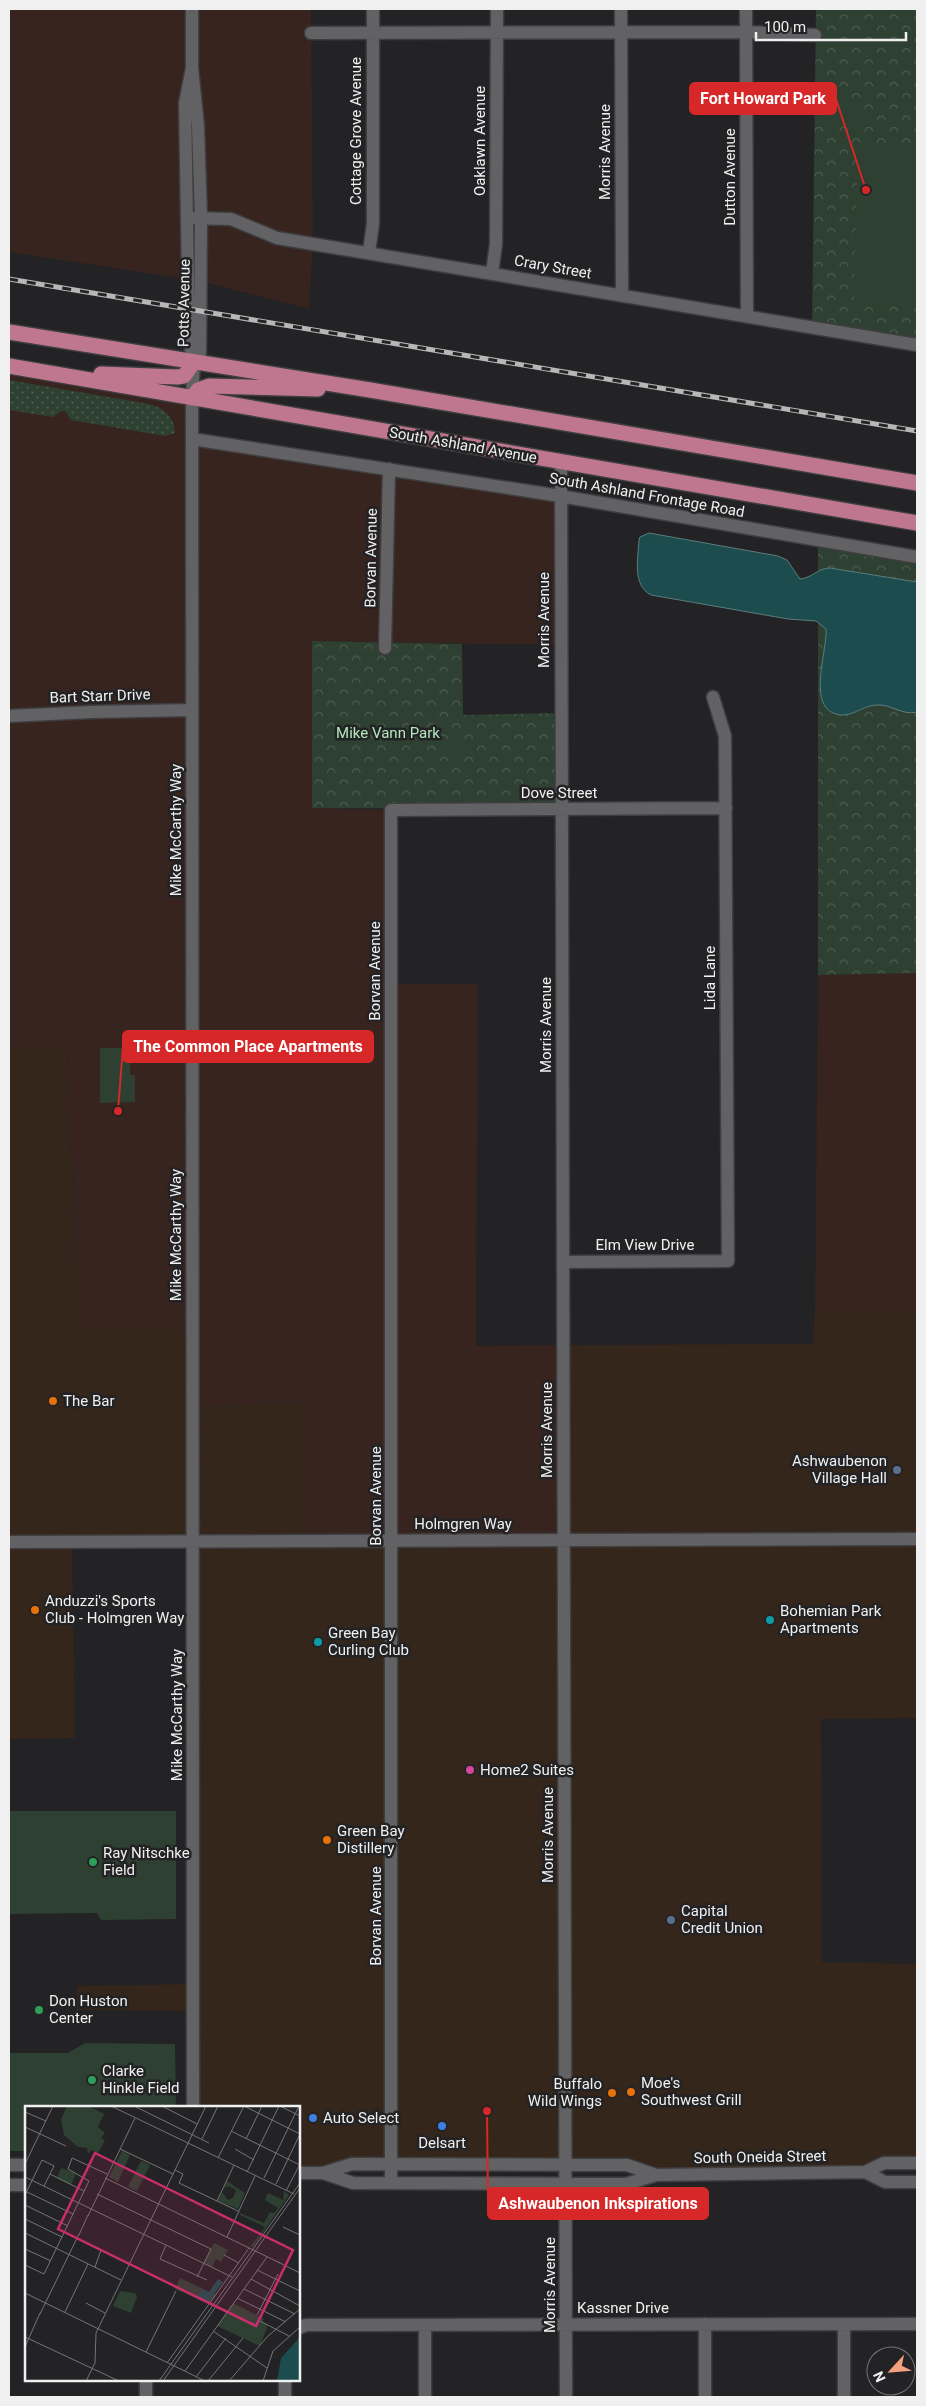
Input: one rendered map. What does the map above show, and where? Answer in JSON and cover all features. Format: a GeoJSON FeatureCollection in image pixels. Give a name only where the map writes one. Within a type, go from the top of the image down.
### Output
{"type":"FeatureCollection","features":[{"type":"Feature","properties":{"kind":"main road"},"geometry":{"type":"LineString","coordinates":[[9,332],[370,390],[917,483]]}},
{"type":"Feature","properties":{"kind":"main road"},"geometry":{"type":"LineString","coordinates":[[35,371],[178,378],[184,376],[194,362]]}},
{"type":"Feature","properties":{"kind":"main road","name":"South Ashland Avenue"},"geometry":{"type":"LineString","coordinates":[[9,366],[561,463],[917,523]]}},
{"type":"Feature","properties":{"kind":"main road"},"geometry":{"type":"LineString","coordinates":[[192,398],[198,390],[209,386],[370,390]]}},
{"type":"Feature","properties":{"kind":"street","name":"Potts Avenue"},"geometry":{"type":"LineString","coordinates":[[192,9],[192,68],[198,126],[201,218],[200,353],[194,362]]}},
{"type":"Feature","properties":{"kind":"street","name":"Cottage Grove Avenue"},"geometry":{"type":"LineString","coordinates":[[368,252],[373,223],[373,9]]}},
{"type":"Feature","properties":{"kind":"street","name":"Oaklawn Avenue"},"geometry":{"type":"LineString","coordinates":[[492,273],[496,244],[497,9]]}},
{"type":"Feature","properties":{"kind":"street","name":"Morris Avenue"},"geometry":{"type":"LineString","coordinates":[[621,9],[622,296]]}},
{"type":"Feature","properties":{"kind":"street","name":"Dutton Avenue"},"geometry":{"type":"LineString","coordinates":[[746,9],[747,316]]}},
{"type":"Feature","properties":{"kind":"street"},"geometry":{"type":"LineString","coordinates":[[311,33],[746,32],[815,35]]}},
{"type":"Feature","properties":{"kind":"street","name":"Potts Avenue"},"geometry":{"type":"LineString","coordinates":[[192,68],[185,103],[189,340],[194,362]]}},
{"type":"Feature","properties":{"kind":"street","name":"Crary Street"},"geometry":{"type":"LineString","coordinates":[[187,218],[231,219],[277,238],[917,344]]}},
{"type":"Feature","properties":{"kind":"street","name":"Mike McCarthy Way"},"geometry":{"type":"LineString","coordinates":[[193,2106],[192,398],[194,362]]}},
{"type":"Feature","properties":{"kind":"street","name":"South Ashland Frontage Road"},"geometry":{"type":"LineString","coordinates":[[192,439],[560,496],[917,558]]}},
{"type":"Feature","properties":{"kind":"street","name":"Morris Avenue"},"geometry":{"type":"LineString","coordinates":[[561,463],[566,2397]]}},
{"type":"Feature","properties":{"kind":"street","name":"Borvan Avenue"},"geometry":{"type":"LineString","coordinates":[[386,648],[389,469]]}},
{"type":"Feature","properties":{"kind":"street","name":"Lida Lane"},"geometry":{"type":"LineString","coordinates":[[713,697],[726,736],[728,1261]]}},
{"type":"Feature","properties":{"kind":"street","name":"Bart Starr Drive"},"geometry":{"type":"LineString","coordinates":[[9,716],[192,710]]}},
{"type":"Feature","properties":{"kind":"street","name":"Dove Street"},"geometry":{"type":"LineString","coordinates":[[392,810],[726,808]]}},
{"type":"Feature","properties":{"kind":"street","name":"Borvan Avenue"},"geometry":{"type":"LineString","coordinates":[[391,2183],[392,810]]}},
{"type":"Feature","properties":{"kind":"street","name":"Elm View Drive"},"geometry":{"type":"LineString","coordinates":[[563,1262],[728,1261]]}},
{"type":"Feature","properties":{"kind":"street","name":"Holmgren Way"},"geometry":{"type":"LineString","coordinates":[[9,1542],[917,1539]]}},
{"type":"Feature","properties":{"kind":"street","name":"South Oneida Street"},"geometry":{"type":"LineString","coordinates":[[323,2173],[353,2183],[626,2184],[656,2175],[865,2172],[884,2163],[917,2163]]}},
{"type":"Feature","properties":{"kind":"street"},"geometry":{"type":"LineString","coordinates":[[9,2165],[25,2164]]}},
{"type":"Feature","properties":{"kind":"street","name":"South Oneida Street"},"geometry":{"type":"LineString","coordinates":[[300,2173],[323,2173],[352,2164],[566,2164],[627,2165],[656,2175]]}},
{"type":"Feature","properties":{"kind":"street","name":"South Oneida Street"},"geometry":{"type":"LineString","coordinates":[[865,2172],[885,2182],[917,2182]]}},
{"type":"Feature","properties":{"kind":"street"},"geometry":{"type":"LineString","coordinates":[[9,2184],[25,2184]]}},
{"type":"Feature","properties":{"kind":"street"},"geometry":{"type":"LineString","coordinates":[[705,2324],[705,2397]]}},
{"type":"Feature","properties":{"kind":"street"},"geometry":{"type":"LineString","coordinates":[[844,2324],[844,2397]]}},
{"type":"Feature","properties":{"kind":"street","name":"Kassner Drive"},"geometry":{"type":"LineString","coordinates":[[300,2328],[306,2325],[917,2324]]}},
{"type":"Feature","properties":{"kind":"street"},"geometry":{"type":"LineString","coordinates":[[425,2325],[425,2397]]}},
{"type":"Feature","properties":{"kind":"street"},"geometry":{"type":"LineString","coordinates":[[146,2381],[146,2397]]}},
{"type":"Feature","properties":{"kind":"street"},"geometry":{"type":"LineString","coordinates":[[285,2381],[285,2397]]}},
{"type":"Feature","properties":{"kind":"shaded area"},"geometry":{"type":"Polygon","coordinates":[[[9,9],[311,9],[313,244],[309,309],[200,281],[9,252],[9,9]]]}},
{"type":"Feature","properties":{"kind":"shaded area"},"geometry":{"type":"Polygon","coordinates":[[[9,366],[192,398],[192,438],[560,496],[561,645],[312,641],[312,808],[391,810],[392,984],[478,984],[476,1346],[563,1345],[564,1540],[306,1541],[306,1403],[193,1405],[193,1330],[78,1330],[68,1046],[9,1047],[9,366]]]}},
{"type":"Feature","properties":{"kind":"shaded area"},"geometry":{"type":"Polygon","coordinates":[[[917,973],[917,1313],[815,1311],[818,975],[917,973]]]}},
{"type":"Feature","properties":{"kind":"shaded area"},"geometry":{"type":"Polygon","coordinates":[[[68,1046],[78,1330],[193,1330],[193,1405],[306,1403],[306,1540],[563,1345],[813,1344],[815,1311],[917,1313],[917,1718],[821,1719],[822,1962],[917,1964],[917,2163],[865,2172],[656,2175],[627,2165],[392,2163],[300,2173],[300,2106],[193,2106],[193,2011],[77,2010],[77,1986],[193,1984],[193,1541],[72,1541],[75,1738],[9,1739],[9,1047],[68,1046]]]}},
{"type":"Feature","properties":{"kind":"green space"},"geometry":{"type":"Polygon","coordinates":[[[816,9],[917,9],[917,345],[812,327],[816,9]]]}},
{"type":"Feature","properties":{"kind":"green space"},"geometry":{"type":"Polygon","coordinates":[[[824,101],[863,101],[863,124],[824,124],[824,101]]]}},
{"type":"Feature","properties":{"kind":"green space"},"geometry":{"type":"Polygon","coordinates":[[[858,145],[917,147],[917,307],[854,305],[858,145]]]}},
{"type":"Feature","properties":{"kind":"green space"},"geometry":{"type":"Polygon","coordinates":[[[9,380],[149,404],[160,408],[168,414],[173,422],[175,433],[165,436],[71,420],[65,411],[53,417],[9,410],[9,380]]]}},
{"type":"Feature","properties":{"kind":"green space"},"geometry":{"type":"Polygon","coordinates":[[[818,540],[917,557],[917,973],[818,975],[818,540]]]}},
{"type":"Feature","properties":{"kind":"green space","name":"Mike Vann Park"},"geometry":{"type":"Polygon","coordinates":[[[312,641],[462,644],[463,715],[561,713],[561,809],[312,808],[312,641]]]}},
{"type":"Feature","properties":{"kind":"green space"},"geometry":{"type":"Polygon","coordinates":[[[448,738],[464,738],[464,758],[448,758],[448,738]]]}},
{"type":"Feature","properties":{"kind":"green space"},"geometry":{"type":"Polygon","coordinates":[[[100,1048],[130,1048],[130,1075],[135,1075],[135,1102],[100,1103],[100,1048]]]}},
{"type":"Feature","properties":{"kind":"green space","name":"Ray Nitschke Field"},"geometry":{"type":"Polygon","coordinates":[[[9,1811],[176,1811],[176,1919],[101,1920],[97,1913],[9,1914],[9,1811]]]}},
{"type":"Feature","properties":{"kind":"green space","name":"Clarke Hinkle Field"},"geometry":{"type":"Polygon","coordinates":[[[85,2043],[175,2044],[176,2106],[25,2106],[25,2151],[9,2151],[9,2053],[68,2053],[85,2043]]]}},
{"type":"Feature","properties":{"kind":"water"},"geometry":{"type":"Polygon","coordinates":[[[649,533],[778,556],[787,560],[800,579],[830,568],[917,582],[917,712],[912,713],[877,705],[868,706],[844,715],[832,712],[824,705],[820,680],[826,629],[816,621],[788,619],[651,595],[645,591],[639,578],[637,563],[640,537],[649,533]]]}},
{"type":"Feature","properties":{"kind":"railway"},"geometry":{"type":"LineString","coordinates":[[9,279],[917,431]]}},
{"type":"Feature","properties":{"kind":"place","name":"Fort Howard Park"},"geometry":{"type":"Point","coordinates":[866,190]}},
{"type":"Feature","properties":{"kind":"place","name":"The Common Place Apartments"},"geometry":{"type":"Point","coordinates":[118,1111]}},
{"type":"Feature","properties":{"kind":"place","name":"The Bar"},"geometry":{"type":"Point","coordinates":[53,1401]}},
{"type":"Feature","properties":{"kind":"place","name":"Ashwaubenon Village Hall"},"geometry":{"type":"Point","coordinates":[897,1470]}},
{"type":"Feature","properties":{"kind":"place","name":"Anduzzi's Sports Club - Holmgren Way"},"geometry":{"type":"Point","coordinates":[35,1610]}},
{"type":"Feature","properties":{"kind":"place","name":"Bohemian Park Apartments"},"geometry":{"type":"Point","coordinates":[770,1620]}},
{"type":"Feature","properties":{"kind":"place","name":"Green Bay Curling Club"},"geometry":{"type":"Point","coordinates":[318,1642]}},
{"type":"Feature","properties":{"kind":"place","name":"Home2 Suites"},"geometry":{"type":"Point","coordinates":[470,1770]}},
{"type":"Feature","properties":{"kind":"place","name":"Green Bay Distillery"},"geometry":{"type":"Point","coordinates":[327,1840]}},
{"type":"Feature","properties":{"kind":"place","name":"Ray Nitschke Field"},"geometry":{"type":"Point","coordinates":[93,1862]}},
{"type":"Feature","properties":{"kind":"place","name":"Capital Credit Union"},"geometry":{"type":"Point","coordinates":[671,1920]}},
{"type":"Feature","properties":{"kind":"place","name":"Don Huston Center"},"geometry":{"type":"Point","coordinates":[39,2010]}},
{"type":"Feature","properties":{"kind":"place","name":"Clarke Hinkle Field"},"geometry":{"type":"Point","coordinates":[92,2080]}},
{"type":"Feature","properties":{"kind":"place","name":"Moe's Southwest Grill"},"geometry":{"type":"Point","coordinates":[631,2092]}},
{"type":"Feature","properties":{"kind":"place","name":"Buffalo Wild Wings"},"geometry":{"type":"Point","coordinates":[612,2093]}},
{"type":"Feature","properties":{"kind":"place","name":"Ashwaubenon Inkspirations"},"geometry":{"type":"Point","coordinates":[487,2111]}},
{"type":"Feature","properties":{"kind":"place","name":"Auto Select"},"geometry":{"type":"Point","coordinates":[313,2118]}},
{"type":"Feature","properties":{"kind":"place","name":"Delsart"},"geometry":{"type":"Point","coordinates":[442,2126]}}]}
